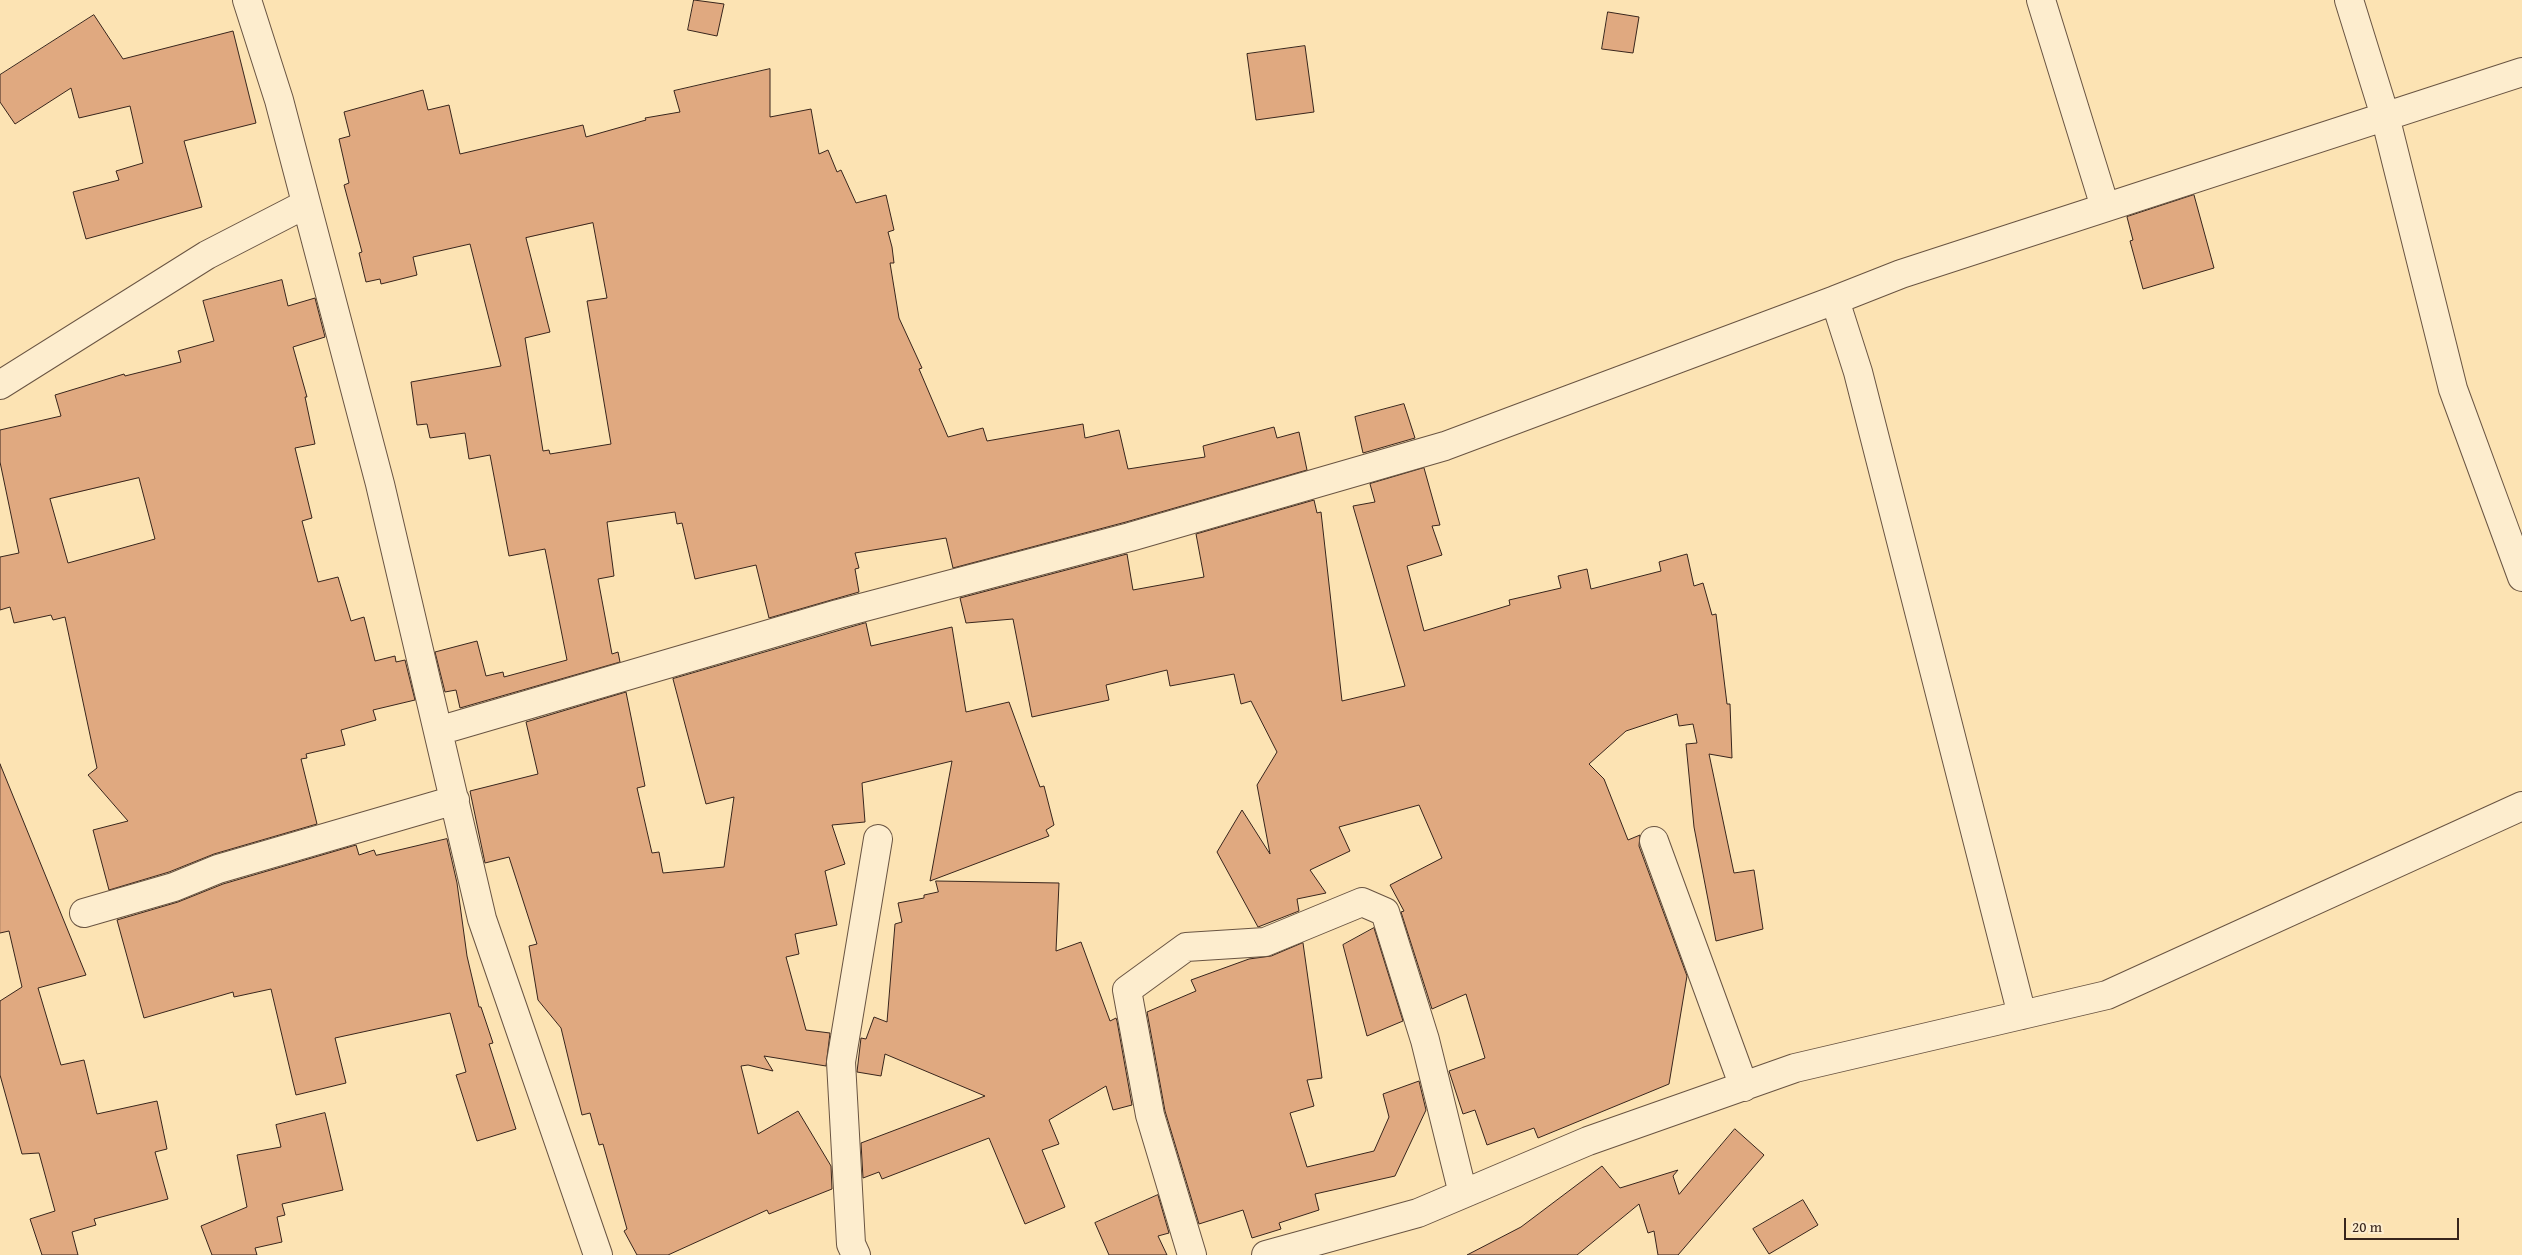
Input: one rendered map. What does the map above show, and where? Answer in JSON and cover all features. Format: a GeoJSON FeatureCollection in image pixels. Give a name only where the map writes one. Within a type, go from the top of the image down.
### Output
{"type":"FeatureCollection","features":[{"type":"Feature","properties":{"kind":"street"},"geometry":{"type":"LineString","coordinates":[[248,0],[279,100],[380,484],[482,919],[598,1255]]}},
{"type":"Feature","properties":{"kind":"street"},"geometry":{"type":"LineString","coordinates":[[2041,0],[2105,207]]}},
{"type":"Feature","properties":{"kind":"street"},"geometry":{"type":"LineString","coordinates":[[2349,0],[2385,116],[2453,389],[2522,577]]}},
{"type":"Feature","properties":{"kind":"street"},"geometry":{"type":"LineString","coordinates":[[438,731],[838,614],[1130,537],[1445,446],[1901,274],[2522,72]]}},
{"type":"Feature","properties":{"kind":"street"},"geometry":{"type":"LineString","coordinates":[[0,385],[207,255],[306,204]]}},
{"type":"Feature","properties":{"kind":"street"},"geometry":{"type":"LineString","coordinates":[[1835,300],[1858,372],[2022,1015]]}},
{"type":"Feature","properties":{"kind":"street"},"geometry":{"type":"LineString","coordinates":[[84,913],[174,887],[218,869],[455,800]]}},
{"type":"Feature","properties":{"kind":"street"},"geometry":{"type":"LineString","coordinates":[[1266,1255],[1418,1213],[1588,1141],[1795,1068],[2107,995],[2522,806]]}},
{"type":"Feature","properties":{"kind":"street"},"geometry":{"type":"LineString","coordinates":[[856,1255],[851,1244],[842,1062],[878,839]]}},
{"type":"Feature","properties":{"kind":"street"},"geometry":{"type":"LineString","coordinates":[[1654,840],[1744,1086]]}},
{"type":"Feature","properties":{"kind":"street"},"geometry":{"type":"LineString","coordinates":[[1192,1255],[1150,1115],[1128,990],[1186,947],[1265,942],[1362,902],[1385,912],[1425,1040],[1463,1194]]}},
{"type":"Feature","properties":{"kind":"building"},"geometry":{"type":"Polygon","coordinates":[[[694,0],[724,4],[717,36],[688,30],[694,0]]]}},
{"type":"Feature","properties":{"kind":"building"},"geometry":{"type":"Polygon","coordinates":[[[1608,12],[1639,17],[1633,53],[1602,49],[1608,12]]]}},
{"type":"Feature","properties":{"kind":"building"},"geometry":{"type":"Polygon","coordinates":[[[94,15],[123,59],[233,31],[256,123],[184,141],[202,207],[86,239],[73,192],[119,180],[116,171],[143,163],[130,106],[79,118],[71,88],[15,124],[0,102],[0,75],[94,15]]]}},
{"type":"Feature","properties":{"kind":"building"},"geometry":{"type":"Polygon","coordinates":[[[1305,46],[1314,112],[1256,120],[1247,54],[1305,46]]]}},
{"type":"Feature","properties":{"kind":"building"},"geometry":{"type":"Polygon","coordinates":[[[770,69],[770,117],[811,109],[819,154],[828,150],[837,172],[841,170],[856,203],[886,195],[894,230],[888,232],[892,247],[894,263],[890,263],[899,318],[922,368],[919,369],[948,437],[983,428],[987,441],[1083,424],[1085,438],[1119,430],[1128,469],[1205,457],[1203,446],[1274,427],[1277,438],[1299,432],[1307,470],[1126,522],[953,568],[946,538],[855,553],[859,568],[855,569],[859,592],[769,618],[756,565],[695,579],[682,523],[677,524],[675,512],[607,522],[614,576],[598,579],[612,654],[618,652],[620,662],[460,708],[456,690],[445,692],[435,652],[477,641],[486,676],[503,672],[504,677],[567,660],[545,549],[509,556],[490,455],[469,459],[465,433],[430,438],[427,424],[417,425],[411,382],[501,366],[470,244],[413,257],[417,275],[381,284],[380,279],[366,282],[359,253],[362,252],[344,185],[349,183],[339,139],[350,136],[344,112],[423,90],[428,110],[449,105],[460,154],[583,125],[586,137],[646,120],[645,118],[680,112],[674,91],[770,69]],[[593,223],[526,238],[550,332],[525,338],[543,451],[549,450],[550,454],[611,444],[587,301],[607,298],[593,223]]]}},
{"type":"Feature","properties":{"kind":"building"},"geometry":{"type":"Polygon","coordinates":[[[2194,195],[2214,268],[2143,289],[2130,241],[2133,240],[2127,217],[2194,195]]]}},
{"type":"Feature","properties":{"kind":"building"},"geometry":{"type":"Polygon","coordinates":[[[282,280],[288,306],[315,298],[325,337],[293,347],[307,397],[305,397],[315,444],[295,448],[312,518],[302,521],[318,582],[338,577],[351,621],[364,617],[375,661],[395,656],[396,662],[405,660],[415,700],[373,710],[376,720],[341,730],[345,745],[306,754],[307,758],[301,759],[317,824],[214,854],[169,872],[109,890],[93,830],[128,821],[88,775],[97,768],[65,617],[53,620],[51,615],[14,623],[10,607],[0,610],[0,557],[19,553],[0,462],[0,430],[61,416],[55,395],[124,374],[125,376],[181,362],[178,351],[214,341],[203,301],[282,280]],[[139,478],[50,499],[68,563],[155,539],[139,478]]]}},
{"type":"Feature","properties":{"kind":"building"},"geometry":{"type":"Polygon","coordinates":[[[1404,404],[1415,438],[1363,453],[1355,417],[1404,404]]]}},
{"type":"Feature","properties":{"kind":"building"},"geometry":{"type":"Polygon","coordinates":[[[1424,468],[1440,525],[1432,526],[1442,555],[1407,566],[1424,631],[1510,605],[1509,600],[1561,588],[1558,576],[1587,569],[1591,589],[1661,571],[1659,562],[1687,554],[1694,586],[1703,583],[1712,615],[1716,614],[1727,704],[1730,704],[1732,758],[1709,754],[1734,873],[1754,870],[1763,929],[1716,941],[1694,827],[1686,744],[1697,743],[1693,724],[1679,726],[1677,714],[1626,731],[1589,764],[1604,779],[1628,840],[1640,835],[1639,846],[1687,976],[1669,1084],[1538,1138],[1534,1128],[1487,1145],[1475,1110],[1463,1114],[1449,1071],[1485,1058],[1466,994],[1432,1009],[1401,912],[1404,911],[1390,885],[1442,858],[1419,805],[1339,827],[1350,851],[1310,870],[1326,893],[1297,899],[1299,911],[1258,927],[1217,852],[1242,810],[1270,854],[1257,785],[1277,752],[1251,701],[1241,704],[1234,674],[1170,686],[1167,670],[1106,685],[1109,700],[1032,717],[1013,619],[966,623],[960,598],[1127,554],[1133,590],[1204,577],[1196,534],[1314,500],[1317,513],[1321,512],[1342,701],[1405,686],[1353,506],[1375,502],[1370,484],[1424,468]]]}},
{"type":"Feature","properties":{"kind":"building"},"geometry":{"type":"Polygon","coordinates":[[[866,623],[871,646],[952,627],[966,712],[1009,702],[1040,787],[1044,786],[1054,825],[1046,830],[1049,836],[930,881],[952,761],[862,783],[865,822],[832,825],[845,864],[825,871],[837,925],[795,934],[799,954],[786,957],[806,1030],[830,1033],[826,1066],[764,1056],[773,1071],[748,1065],[741,1066],[758,1134],[798,1111],[831,1166],[832,1189],[769,1214],[767,1210],[668,1255],[637,1255],[624,1231],[627,1229],[603,1144],[599,1145],[590,1113],[582,1115],[561,1028],[538,1000],[529,946],[537,944],[509,857],[485,863],[470,791],[538,774],[526,722],[626,692],[645,786],[637,788],[652,853],[659,852],[663,873],[724,867],[734,797],[706,804],[673,679],[866,623]]]}},
{"type":"Feature","properties":{"kind":"building"},"geometry":{"type":"Polygon","coordinates":[[[0,764],[86,975],[38,988],[61,1065],[84,1060],[97,1114],[157,1101],[167,1149],[155,1152],[168,1199],[94,1219],[96,1225],[72,1232],[78,1255],[42,1255],[30,1219],[55,1211],[39,1153],[22,1154],[0,1075],[0,1001],[22,987],[9,931],[0,933],[0,764]]]}},
{"type":"Feature","properties":{"kind":"building"},"geometry":{"type":"Polygon","coordinates":[[[447,839],[457,883],[467,956],[479,1007],[481,1007],[493,1043],[489,1044],[516,1129],[477,1141],[456,1075],[466,1072],[450,1013],[335,1038],[346,1083],[296,1095],[271,989],[234,997],[233,992],[144,1018],[117,920],[178,902],[223,884],[356,845],[359,855],[374,850],[376,855],[447,839]]]}},
{"type":"Feature","properties":{"kind":"building"},"geometry":{"type":"Polygon","coordinates":[[[936,881],[1059,883],[1056,951],[1081,942],[1110,1021],[1116,1018],[1117,1021],[1132,1105],[1113,1110],[1106,1086],[1049,1120],[1059,1144],[1042,1150],[1065,1207],[1025,1224],[989,1138],[882,1179],[879,1172],[863,1178],[861,1143],[985,1096],[885,1054],[881,1076],[857,1072],[861,1038],[866,1039],[874,1017],[887,1022],[895,924],[902,922],[898,903],[924,898],[924,895],[938,892],[936,881]]]}},
{"type":"Feature","properties":{"kind":"building"},"geometry":{"type":"Polygon","coordinates":[[[1374,928],[1403,1021],[1367,1036],[1343,945],[1374,928]]]}},
{"type":"Feature","properties":{"kind":"building"},"geometry":{"type":"Polygon","coordinates":[[[1303,943],[1322,1078],[1307,1080],[1314,1106],[1290,1113],[1307,1167],[1374,1151],[1389,1117],[1383,1094],[1419,1081],[1426,1110],[1395,1176],[1315,1194],[1319,1210],[1279,1223],[1281,1229],[1252,1238],[1243,1210],[1199,1224],[1165,1111],[1147,1012],[1196,991],[1191,980],[1249,959],[1271,956],[1303,943]]]}},
{"type":"Feature","properties":{"kind":"building"},"geometry":{"type":"Polygon","coordinates":[[[325,1113],[343,1190],[282,1204],[285,1215],[277,1217],[282,1242],[255,1248],[257,1255],[212,1255],[201,1226],[247,1207],[237,1155],[281,1147],[276,1125],[325,1113]]]}},
{"type":"Feature","properties":{"kind":"building"},"geometry":{"type":"Polygon","coordinates":[[[1735,1129],[1764,1155],[1678,1255],[1658,1255],[1654,1231],[1648,1233],[1639,1204],[1577,1255],[1467,1255],[1521,1227],[1602,1166],[1620,1188],[1678,1170],[1673,1176],[1679,1194],[1735,1129]]]}},
{"type":"Feature","properties":{"kind":"building"},"geometry":{"type":"Polygon","coordinates":[[[1158,1195],[1169,1233],[1158,1236],[1167,1255],[1109,1255],[1095,1223],[1158,1195]]]}},
{"type":"Feature","properties":{"kind":"building"},"geometry":{"type":"Polygon","coordinates":[[[1803,1200],[1818,1225],[1769,1254],[1753,1229],[1803,1200]]]}}]}
